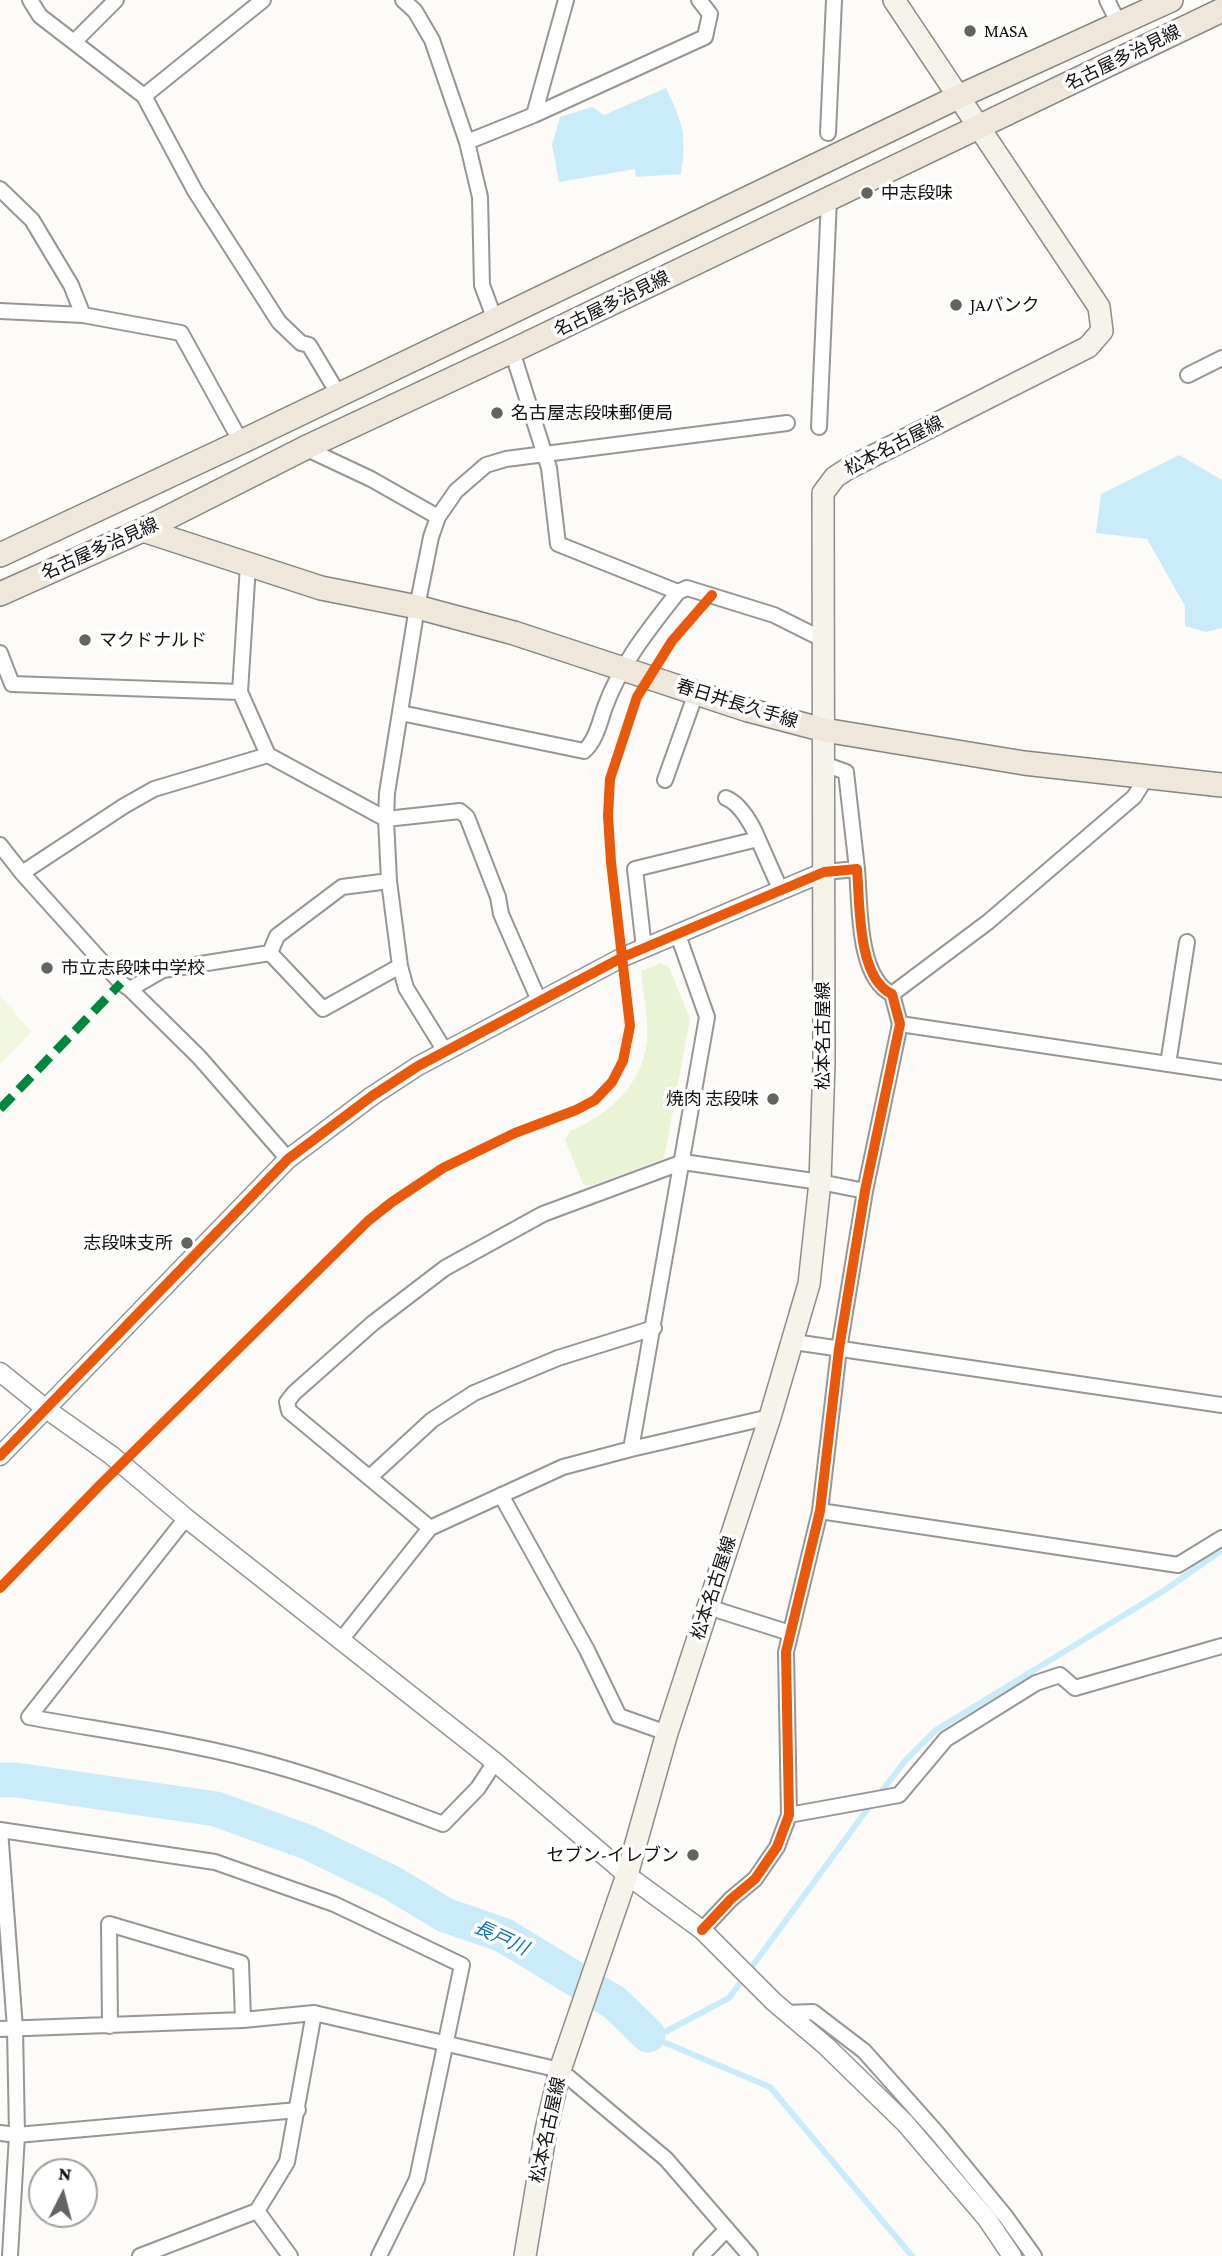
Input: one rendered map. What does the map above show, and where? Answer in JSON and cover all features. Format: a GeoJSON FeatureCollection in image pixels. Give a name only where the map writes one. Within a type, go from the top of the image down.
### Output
{"type":"FeatureCollection","features":[{"type":"Feature","properties":{"kind":"main road","name":"松本名古屋線"},"geometry":{"type":"LineString","coordinates":[[526,2256],[546,2130],[561,2070],[627,1875],[667,1733],[794,1342],[809,1284],[820,1182],[824,1063],[823,493],[827,486],[849,468],[1088,348],[1102,331],[1099,307],[894,0]]}},
{"type":"Feature","properties":{"kind":"main road","name":"名古屋多治見線"},"geometry":{"type":"LineString","coordinates":[[0,555],[958,97],[1171,0]]}},
{"type":"Feature","properties":{"kind":"main road","name":"名古屋多治見線"},"geometry":{"type":"LineString","coordinates":[[0,594],[143,530],[305,448],[1222,10]]}},
{"type":"Feature","properties":{"kind":"main road","name":"春日井長久手線"},"geometry":{"type":"LineString","coordinates":[[143,530],[321,588],[417,607],[514,633],[748,710],[824,730],[1024,763],[1222,785]]}},
{"type":"Feature","properties":{"kind":"street"},"geometry":{"type":"LineString","coordinates":[[30,0],[40,16],[144,96],[223,238],[279,322],[301,343],[309,345],[339,395]]}},
{"type":"Feature","properties":{"kind":"street"},"geometry":{"type":"LineString","coordinates":[[74,42],[116,0]]}},
{"type":"Feature","properties":{"kind":"street"},"geometry":{"type":"LineString","coordinates":[[144,96],[263,0]]}},
{"type":"Feature","properties":{"kind":"street"},"geometry":{"type":"LineString","coordinates":[[403,0],[415,11],[432,40],[467,142],[480,197],[482,285],[495,320]]}},
{"type":"Feature","properties":{"kind":"street"},"geometry":{"type":"LineString","coordinates":[[467,142],[534,115],[705,37],[710,14],[699,0]]}},
{"type":"Feature","properties":{"kind":"street"},"geometry":{"type":"LineString","coordinates":[[828,133],[834,0]]}},
{"type":"Feature","properties":{"kind":"street"},"geometry":{"type":"LineString","coordinates":[[1107,0],[1119,24]]}},
{"type":"Feature","properties":{"kind":"street"},"geometry":{"type":"LineString","coordinates":[[534,115],[562,3]]}},
{"type":"Feature","properties":{"kind":"street"},"geometry":{"type":"LineString","coordinates":[[0,189],[32,220],[71,285],[83,315]]}},
{"type":"Feature","properties":{"kind":"street"},"geometry":{"type":"LineString","coordinates":[[819,427],[829,199]]}},
{"type":"Feature","properties":{"kind":"street"},"geometry":{"type":"LineString","coordinates":[[0,311],[83,315],[181,333],[241,442]]}},
{"type":"Feature","properties":{"kind":"street"},"geometry":{"type":"LineString","coordinates":[[512,351],[549,468],[558,544],[678,592]]}},
{"type":"Feature","properties":{"kind":"street"},"geometry":{"type":"LineString","coordinates":[[1188,375],[1222,358]]}},
{"type":"Feature","properties":{"kind":"street"},"geometry":{"type":"LineString","coordinates":[[445,1051],[406,988],[400,966],[389,881],[386,819],[387,793],[417,607],[431,537],[438,517],[456,491],[486,465],[545,452],[787,424]]}},
{"type":"Feature","properties":{"kind":"street"},"geometry":{"type":"LineString","coordinates":[[305,448],[438,517]]}},
{"type":"Feature","properties":{"kind":"street"},"geometry":{"type":"LineString","coordinates":[[248,565],[240,692],[268,755],[386,819],[460,810],[467,817],[498,897],[501,914],[540,1003]]}},
{"type":"Feature","properties":{"kind":"street"},"geometry":{"type":"LineString","coordinates":[[401,713],[584,751],[591,745],[609,696],[637,645],[678,592],[687,588],[774,615],[824,640]]}},
{"type":"Feature","properties":{"kind":"street"},"geometry":{"type":"LineString","coordinates":[[0,653],[12,684],[240,692]]}},
{"type":"Feature","properties":{"kind":"street"},"geometry":{"type":"LineString","coordinates":[[665,780],[696,693]]}},
{"type":"Feature","properties":{"kind":"street"},"geometry":{"type":"LineString","coordinates":[[22,873],[154,789],[268,755]]}},
{"type":"Feature","properties":{"kind":"street"},"geometry":{"type":"LineString","coordinates":[[702,1930],[731,1899],[755,1879],[777,1847],[789,1815],[786,1652],[820,1511],[839,1349],[865,1191],[900,1024],[892,994],[874,978],[865,953],[846,772],[824,764]]}},
{"type":"Feature","properties":{"kind":"street"},"geometry":{"type":"LineString","coordinates":[[892,994],[988,922],[1133,797],[1146,778]]}},
{"type":"Feature","properties":{"kind":"street"},"geometry":{"type":"LineString","coordinates":[[726,798],[732,800],[754,830],[781,891]]}},
{"type":"Feature","properties":{"kind":"street"},"geometry":{"type":"LineString","coordinates":[[644,948],[635,869],[758,839]]}},
{"type":"Feature","properties":{"kind":"street"},"geometry":{"type":"LineString","coordinates":[[0,845],[121,983],[199,1056],[288,1159]]}},
{"type":"Feature","properties":{"kind":"street"},"geometry":{"type":"LineString","coordinates":[[0,1456],[288,1159],[372,1096],[445,1051],[644,948],[824,872],[857,869]]}},
{"type":"Feature","properties":{"kind":"street"},"geometry":{"type":"LineString","coordinates":[[270,953],[277,936],[342,887],[389,881]]}},
{"type":"Feature","properties":{"kind":"street"},"geometry":{"type":"LineString","coordinates":[[631,1449],[707,1017],[678,935]]}},
{"type":"Feature","properties":{"kind":"street"},"geometry":{"type":"LineString","coordinates":[[1168,1064],[1187,942]]}},
{"type":"Feature","properties":{"kind":"street"},"geometry":{"type":"LineString","coordinates":[[130,989],[163,970],[270,953]]}},
{"type":"Feature","properties":{"kind":"street"},"geometry":{"type":"LineString","coordinates":[[270,953],[323,1009],[400,966]]}},
{"type":"Feature","properties":{"kind":"street"},"geometry":{"type":"LineString","coordinates":[[900,1024],[1222,1072]]}},
{"type":"Feature","properties":{"kind":"street"},"geometry":{"type":"LineString","coordinates":[[429,1528],[289,1411],[287,1402],[294,1393],[373,1323],[445,1268],[543,1214],[683,1162],[865,1191]]}},
{"type":"Feature","properties":{"kind":"street"},"geometry":{"type":"LineString","coordinates":[[370,1477],[432,1420],[474,1393],[558,1359],[654,1328]]}},
{"type":"Feature","properties":{"kind":"street"},"geometry":{"type":"LineString","coordinates":[[794,1342],[1222,1405]]}},
{"type":"Feature","properties":{"kind":"street"},"geometry":{"type":"LineString","coordinates":[[0,1372],[111,1455],[186,1518],[495,1762],[627,1875],[702,1930],[786,2013],[826,2046],[905,2123],[987,2219],[1012,2256]]}},
{"type":"Feature","properties":{"kind":"street"},"geometry":{"type":"LineString","coordinates":[[341,1640],[429,1528],[564,1467],[770,1417]]}},
{"type":"Feature","properties":{"kind":"street"},"geometry":{"type":"LineString","coordinates":[[501,1494],[587,1650],[619,1716],[667,1733]]}},
{"type":"Feature","properties":{"kind":"street"},"geometry":{"type":"LineString","coordinates":[[820,1511],[1178,1565],[1222,1538]]}},
{"type":"Feature","properties":{"kind":"street"},"geometry":{"type":"LineString","coordinates":[[186,1518],[29,1717],[273,1765],[339,1785],[443,1824],[478,1788],[495,1762]]}},
{"type":"Feature","properties":{"kind":"street"},"geometry":{"type":"LineString","coordinates":[[708,1607],[790,1633]]}},
{"type":"Feature","properties":{"kind":"street"},"geometry":{"type":"LineString","coordinates":[[789,1815],[899,1795],[946,1739],[1036,1683],[1060,1675],[1075,1688],[1222,1646]]}},
{"type":"Feature","properties":{"kind":"street"},"geometry":{"type":"LineString","coordinates":[[7,2249],[17,2135],[15,2028],[4,1925],[0,1830],[215,1862],[334,1904],[462,1965],[417,2179],[379,2256]]}},
{"type":"Feature","properties":{"kind":"street"},"geometry":{"type":"LineString","coordinates":[[110,2026],[109,1924],[240,1963],[243,2020]]}},
{"type":"Feature","properties":{"kind":"street"},"geometry":{"type":"LineString","coordinates":[[786,2013],[813,2012],[864,2050],[937,2133],[1006,2217],[1034,2256]]}},
{"type":"Feature","properties":{"kind":"street"},"geometry":{"type":"LineString","coordinates":[[139,2256],[257,2211],[287,2162],[314,2013]]}},
{"type":"Feature","properties":{"kind":"street"},"geometry":{"type":"LineString","coordinates":[[0,2029],[243,2020],[314,2013],[561,2070],[666,2160],[750,2256]]}},
{"type":"Feature","properties":{"kind":"street"},"geometry":{"type":"LineString","coordinates":[[0,2133],[17,2135],[298,2110]]}},
{"type":"Feature","properties":{"kind":"street"},"geometry":{"type":"LineString","coordinates":[[257,2211],[290,2256]]}},
{"type":"Feature","properties":{"kind":"street"},"geometry":{"type":"LineString","coordinates":[[701,2256],[727,2229]]}},
{"type":"Feature","properties":{"kind":"green space"},"geometry":{"type":"Polygon","coordinates":[[[661,963],[669,967],[690,1019],[663,1159],[590,1186],[583,1184],[565,1140],[570,1131],[610,1107],[631,1085],[644,1057],[647,1041],[647,1015],[641,971],[661,963]]]}},
{"type":"Feature","properties":{"kind":"green space"},"geometry":{"type":"Polygon","coordinates":[[[0,995],[31,1032],[0,1065],[0,995]]]}},
{"type":"Feature","properties":{"kind":"water"},"geometry":{"type":"Polygon","coordinates":[[[666,88],[682,130],[684,149],[681,174],[636,177],[635,169],[559,182],[552,145],[560,117],[592,107],[604,115],[666,88]]]}},
{"type":"Feature","properties":{"kind":"water"},"geometry":{"type":"Polygon","coordinates":[[[1179,455],[1222,480],[1222,628],[1206,632],[1185,626],[1185,606],[1147,539],[1096,533],[1101,494],[1179,455]]]}},
{"type":"Feature","properties":{"kind":"waterway"},"geometry":{"type":"LineString","coordinates":[[648,2035],[667,2031],[729,1998],[866,1811],[906,1760],[936,1730],[1165,1590],[1222,1550]]}},
{"type":"Feature","properties":{"kind":"waterway","name":"長戸川"},"geometry":{"type":"LineString","coordinates":[[0,1780],[16,1780],[216,1809],[307,1842],[392,1883],[445,1915],[503,1935],[615,2003],[648,2035]]}},
{"type":"Feature","properties":{"kind":"waterway","name":"長戸川"},"geometry":{"type":"LineString","coordinates":[[649,2036],[770,2087],[912,2256]]}},
{"type":"Feature","properties":{"kind":"marked path"},"geometry":{"type":"LineString","coordinates":[[0,1109],[121,983]]}},
{"type":"Feature","properties":{"kind":"cycle path"},"geometry":{"type":"LineString","coordinates":[[0,1588],[101,1484],[368,1221],[443,1168],[515,1133],[576,1110],[595,1100],[612,1082],[623,1061],[630,1026],[611,862],[608,816],[610,779],[637,697],[672,641],[712,595]]}},
{"type":"Feature","properties":{"kind":"cycle path"},"geometry":{"type":"LineString","coordinates":[[0,1456],[288,1159],[372,1096],[418,1066],[623,957],[824,872],[857,869],[860,919],[866,956],[872,973],[892,994],[900,1024],[865,1191],[839,1349],[820,1511],[786,1652],[789,1815],[777,1847],[755,1879],[731,1899],[702,1930]]}},
{"type":"Feature","properties":{"kind":"place","name":"MASA"},"geometry":{"type":"Point","coordinates":[970,31]}},
{"type":"Feature","properties":{"kind":"place","name":"中志段味"},"geometry":{"type":"Point","coordinates":[867,193]}},
{"type":"Feature","properties":{"kind":"place","name":"JAバンク"},"geometry":{"type":"Point","coordinates":[956,305]}},
{"type":"Feature","properties":{"kind":"place","name":"名古屋志段味郵便局"},"geometry":{"type":"Point","coordinates":[497,413]}},
{"type":"Feature","properties":{"kind":"place","name":"マクドナルド"},"geometry":{"type":"Point","coordinates":[85,640]}},
{"type":"Feature","properties":{"kind":"place","name":"市立志段味中学校"},"geometry":{"type":"Point","coordinates":[47,968]}},
{"type":"Feature","properties":{"kind":"place","name":"焼肉 志段味"},"geometry":{"type":"Point","coordinates":[773,1099]}},
{"type":"Feature","properties":{"kind":"place","name":"志段味支所"},"geometry":{"type":"Point","coordinates":[187,1243]}},
{"type":"Feature","properties":{"kind":"place","name":"セブン-イレブン"},"geometry":{"type":"Point","coordinates":[693,1855]}}]}
